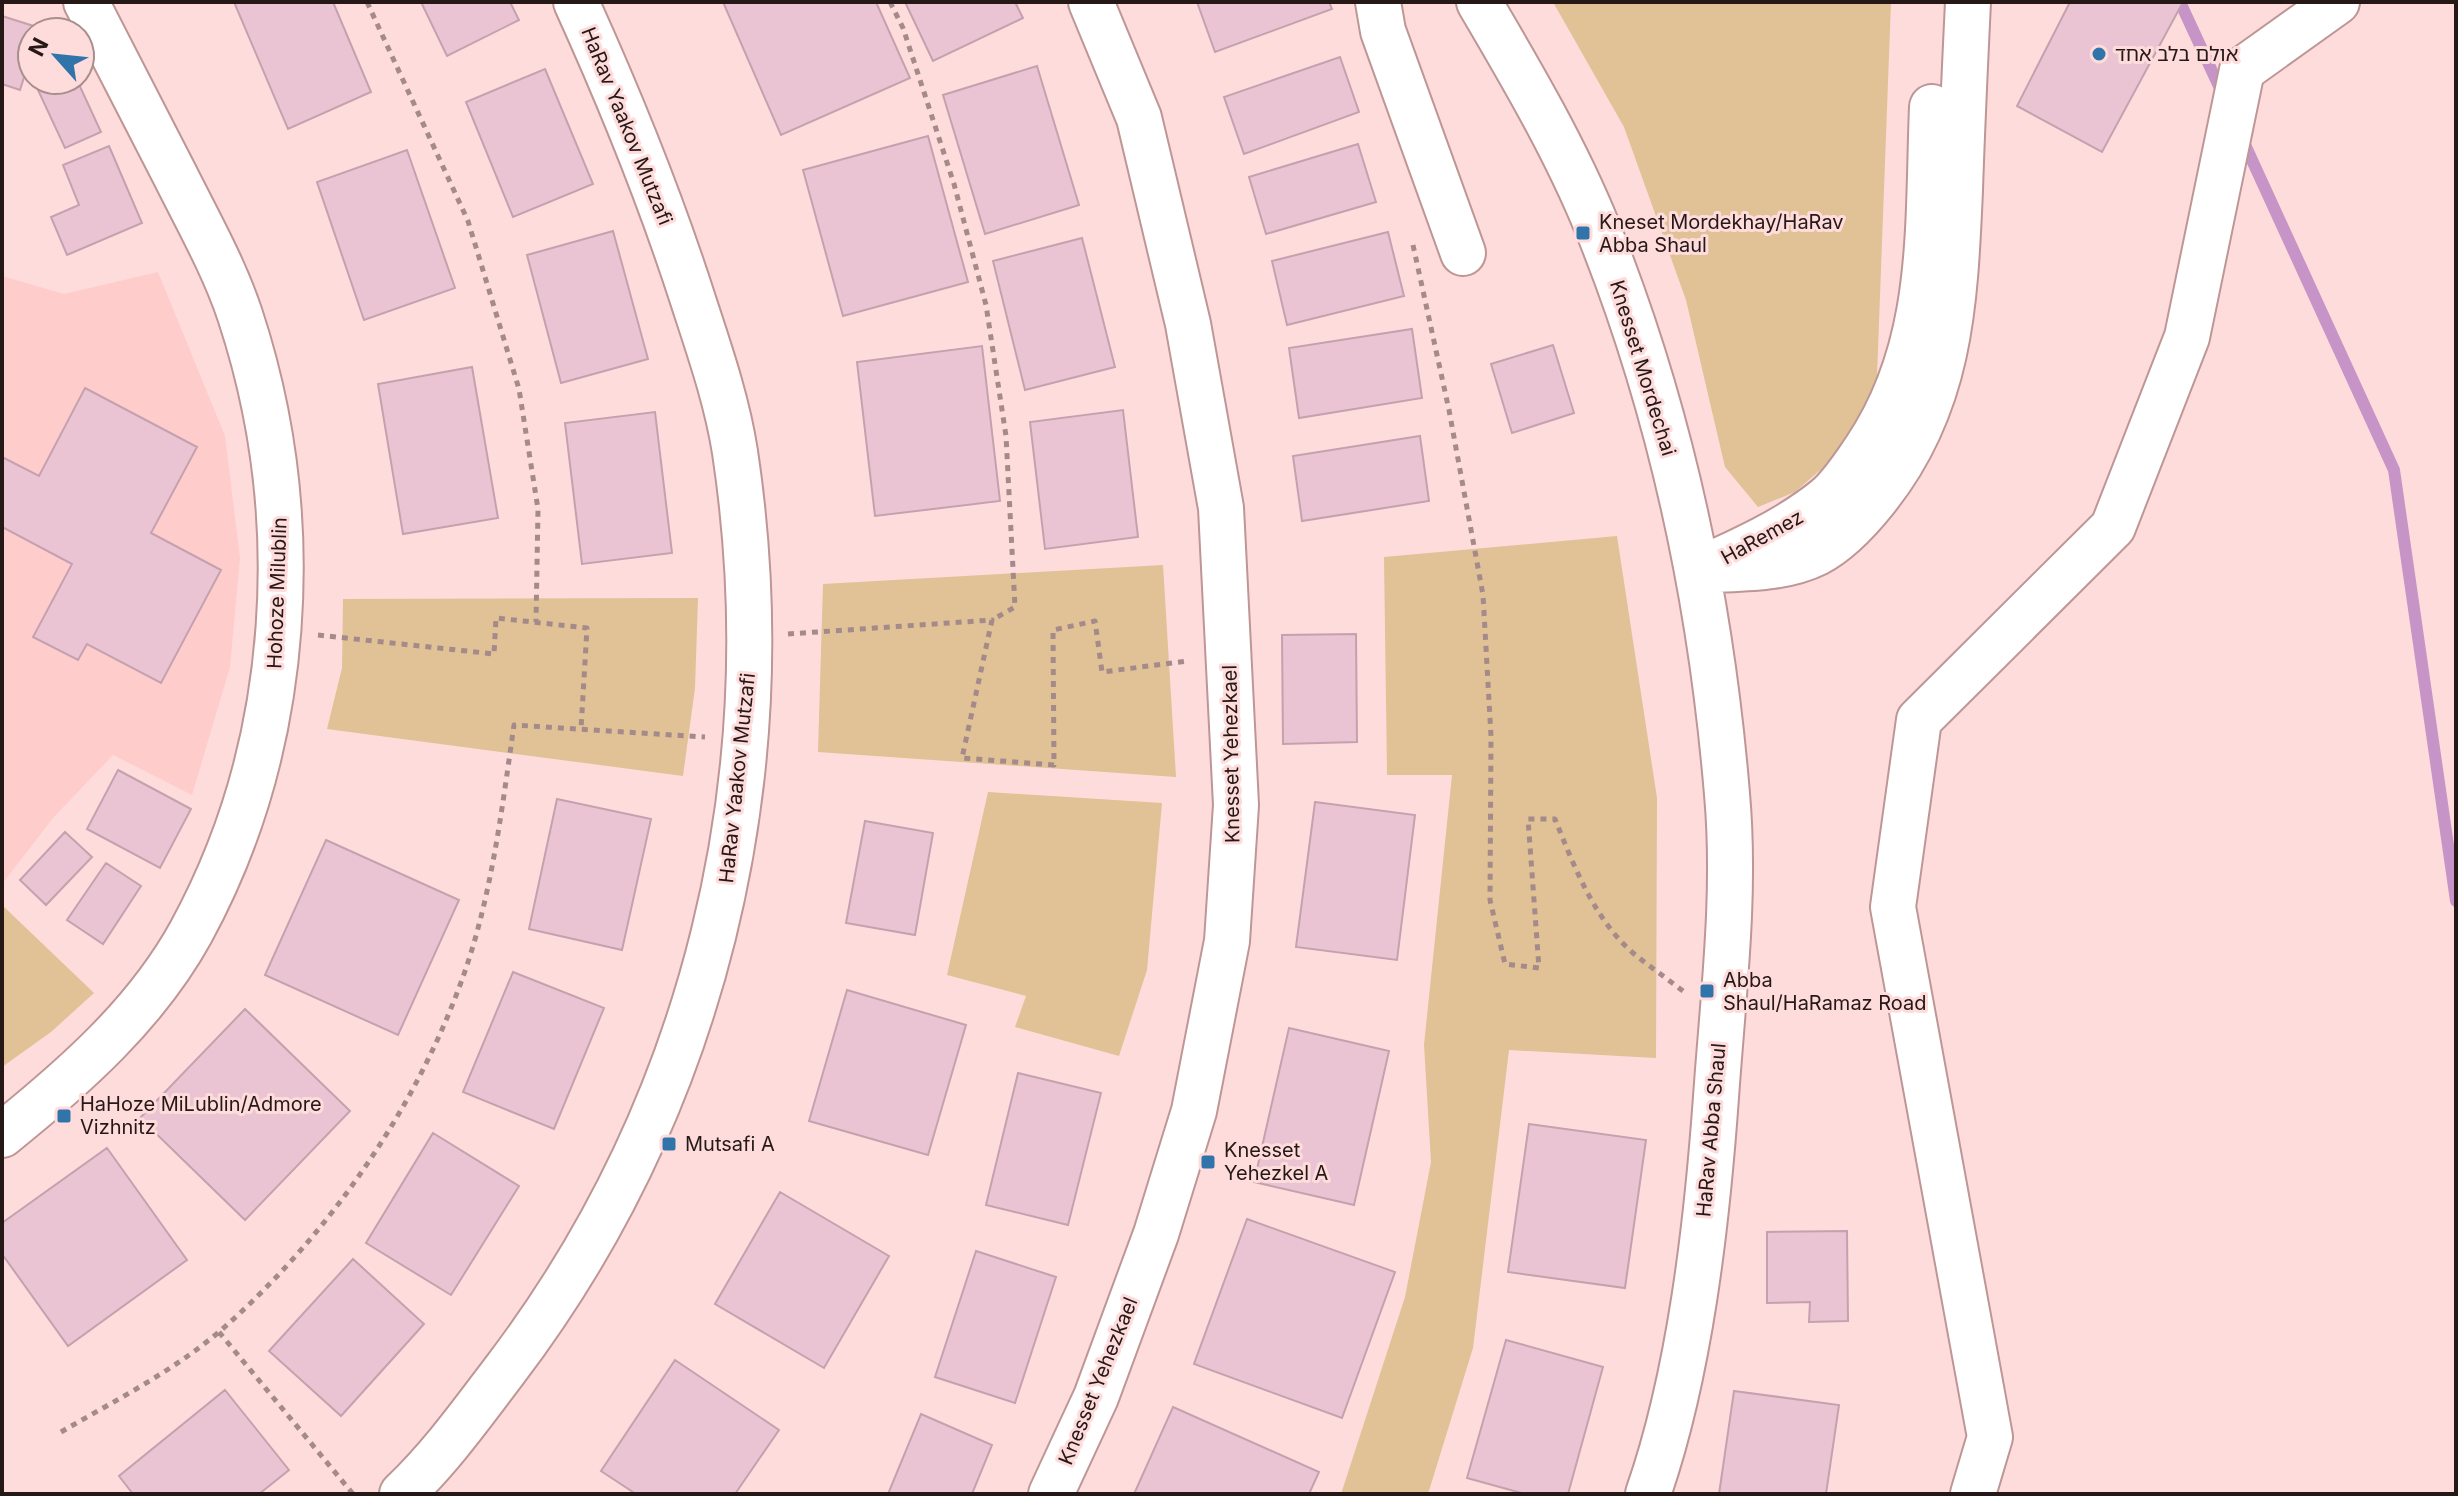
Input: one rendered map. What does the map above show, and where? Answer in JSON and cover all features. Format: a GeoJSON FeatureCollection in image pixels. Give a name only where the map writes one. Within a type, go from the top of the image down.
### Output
{"type":"FeatureCollection","features":[{"type":"Feature","properties":{"kind":"street","name":"Hohoze Milublin"},"geometry":{"type":"LineString","coordinates":[[2,1135],[107,1044],[191,932],[221,867],[254,768],[273,682],[279,631],[280,502],[241,317],[221,266],[86,2]]}},
{"type":"Feature","properties":{"kind":"street","name":"HaRav Yaakov Mutzafi"},"geometry":{"type":"LineString","coordinates":[[402,1494],[426,1471],[545,1317],[591,1246],[630,1169],[673,1067],[727,888],[743,739],[749,637],[747,554],[734,448],[719,380],[649,170],[576,2]]}},
{"type":"Feature","properties":{"kind":"street","name":"Knesset Yehezkael"},"geometry":{"type":"LineString","coordinates":[[1051,1494],[1096,1397],[1156,1234],[1194,1111],[1227,941],[1236,805],[1221,508],[1188,324],[1139,118],[1091,2]]}},
{"type":"Feature","properties":{"kind":"street"},"geometry":{"type":"LineString","coordinates":[[1378,2],[1383,31],[1463,253]]}},
{"type":"Feature","properties":{"kind":"street","name":"Knesset Mordechai"},"geometry":{"type":"LineString","coordinates":[[1479,2],[1523,77],[1597,227],[1649,375],[1698,571]]}},
{"type":"Feature","properties":{"kind":"street","name":"HaRemez"},"geometry":{"type":"LineString","coordinates":[[1698,571],[1774,534],[1830,495],[1861,457],[1895,398],[1918,331],[1923,294],[1937,2]]}},
{"type":"Feature","properties":{"kind":"street","name":"HaRemez"},"geometry":{"type":"LineString","coordinates":[[1698,571],[1789,563],[1818,553],[1845,533],[1887,486],[1926,415],[1940,376],[1954,313],[1968,2]]}},
{"type":"Feature","properties":{"kind":"street"},"geometry":{"type":"LineString","coordinates":[[1973,1494],[1990,1437],[1893,907],[1919,720],[2113,527],[2187,337],[2242,70],[2337,2]]}},
{"type":"Feature","properties":{"kind":"street","name":"HaRav Abba Shaul"},"geometry":{"type":"LineString","coordinates":[[1648,1494],[1657,1468],[1688,1326],[1710,1170],[1728,914],[1727,797],[1698,571]]}},
{"type":"Feature","properties":{"kind":"path"},"geometry":{"type":"LineString","coordinates":[[367,2],[468,221],[519,389],[538,509],[536,622]]}},
{"type":"Feature","properties":{"kind":"path"},"geometry":{"type":"LineString","coordinates":[[749,637],[992,620],[1015,607],[1006,436],[986,305],[954,184],[903,28],[890,2]]}},
{"type":"Feature","properties":{"kind":"path"},"geometry":{"type":"LineString","coordinates":[[1410,235],[1449,410],[1483,595],[1491,736],[1490,900],[1505,964],[1539,968],[1528,819],[1555,819],[1591,896],[1606,922],[1631,951],[1686,993],[1722,1009]]}},
{"type":"Feature","properties":{"kind":"path"},"geometry":{"type":"LineString","coordinates":[[279,631],[494,654],[496,618],[587,628],[581,729]]}},
{"type":"Feature","properties":{"kind":"path"},"geometry":{"type":"LineString","coordinates":[[992,620],[962,758],[1054,765],[1053,630],[1095,621],[1102,672],[1228,656]]}},
{"type":"Feature","properties":{"kind":"path"},"geometry":{"type":"LineString","coordinates":[[61,1432],[156,1376],[219,1332],[294,1256],[367,1166],[417,1080],[464,974],[496,853],[514,725],[743,739]]}},
{"type":"Feature","properties":{"kind":"path"},"geometry":{"type":"LineString","coordinates":[[219,1332],[353,1494]]}},
{"type":"Feature","properties":{"kind":"shaded area"},"geometry":{"type":"Polygon","coordinates":[[[1553,2],[1891,2],[1877,376],[1848,446],[1795,492],[1758,507],[1725,467],[1686,300],[1624,127],[1553,2]]]}},
{"type":"Feature","properties":{"kind":"shaded area"},"geometry":{"type":"Polygon","coordinates":[[[158,272],[225,436],[240,558],[230,667],[192,795],[113,755],[53,818],[2,884],[2,276],[64,294],[158,272]]]}},
{"type":"Feature","properties":{"kind":"shaded area"},"geometry":{"type":"Polygon","coordinates":[[[1617,536],[1657,798],[1656,1058],[1509,1050],[1473,1348],[1428,1494],[1341,1494],[1405,1297],[1431,1162],[1424,1045],[1452,775],[1387,775],[1384,557],[1617,536]]]}},
{"type":"Feature","properties":{"kind":"shaded area"},"geometry":{"type":"Polygon","coordinates":[[[1163,565],[1176,777],[818,752],[823,584],[1163,565]]]}},
{"type":"Feature","properties":{"kind":"shaded area"},"geometry":{"type":"Polygon","coordinates":[[[698,598],[695,688],[683,776],[327,729],[342,668],[343,599],[698,598]]]}},
{"type":"Feature","properties":{"kind":"shaded area"},"geometry":{"type":"Polygon","coordinates":[[[988,792],[1162,803],[1147,970],[1119,1056],[1015,1027],[1026,996],[947,975],[988,792]]]}},
{"type":"Feature","properties":{"kind":"shaded area"},"geometry":{"type":"Polygon","coordinates":[[[2,905],[94,993],[51,1032],[2,1067],[2,905]]]}},
{"type":"Feature","properties":{"kind":"building"},"geometry":{"type":"Polygon","coordinates":[[[234,2],[333,2],[371,92],[288,129],[234,2]]]}},
{"type":"Feature","properties":{"kind":"building"},"geometry":{"type":"Polygon","coordinates":[[[421,2],[510,2],[519,20],[447,56],[421,2]]]}},
{"type":"Feature","properties":{"kind":"building"},"geometry":{"type":"Polygon","coordinates":[[[723,2],[876,2],[910,78],[781,135],[723,2]]]}},
{"type":"Feature","properties":{"kind":"building"},"geometry":{"type":"Polygon","coordinates":[[[905,2],[1015,2],[1023,18],[933,61],[905,2]]]}},
{"type":"Feature","properties":{"kind":"building"},"geometry":{"type":"Polygon","coordinates":[[[1197,2],[1329,2],[1332,9],[1215,52],[1197,2]]]}},
{"type":"Feature","properties":{"kind":"building","name":"אולם בלב אחד"},"geometry":{"type":"Polygon","coordinates":[[[2070,2],[2183,2],[2102,152],[2017,106],[2070,2]]]}},
{"type":"Feature","properties":{"kind":"building"},"geometry":{"type":"Polygon","coordinates":[[[2,16],[16,20],[16,89],[2,84],[2,16]]]}},
{"type":"Feature","properties":{"kind":"building"},"geometry":{"type":"Polygon","coordinates":[[[1340,57],[1359,112],[1244,154],[1224,97],[1340,57]]]}},
{"type":"Feature","properties":{"kind":"building"},"geometry":{"type":"Polygon","coordinates":[[[1037,66],[1079,205],[985,234],[943,95],[1037,66]]]}},
{"type":"Feature","properties":{"kind":"building"},"geometry":{"type":"Polygon","coordinates":[[[545,69],[593,184],[513,217],[466,102],[545,69]]]}},
{"type":"Feature","properties":{"kind":"building"},"geometry":{"type":"Polygon","coordinates":[[[41,96],[84,96],[101,132],[65,148],[41,96]]]}},
{"type":"Feature","properties":{"kind":"building"},"geometry":{"type":"Polygon","coordinates":[[[928,136],[968,282],[843,316],[803,170],[928,136]]]}},
{"type":"Feature","properties":{"kind":"building"},"geometry":{"type":"Polygon","coordinates":[[[1358,144],[1376,202],[1266,234],[1249,177],[1358,144]]]}},
{"type":"Feature","properties":{"kind":"building"},"geometry":{"type":"Polygon","coordinates":[[[109,146],[142,223],[67,255],[51,217],[79,205],[63,165],[109,146]]]}},
{"type":"Feature","properties":{"kind":"building"},"geometry":{"type":"Polygon","coordinates":[[[407,150],[455,288],[364,320],[317,182],[407,150]]]}},
{"type":"Feature","properties":{"kind":"building"},"geometry":{"type":"Polygon","coordinates":[[[613,231],[648,359],[561,383],[527,255],[613,231]]]}},
{"type":"Feature","properties":{"kind":"building"},"geometry":{"type":"Polygon","coordinates":[[[1388,232],[1404,296],[1287,325],[1272,261],[1388,232]]]}},
{"type":"Feature","properties":{"kind":"building"},"geometry":{"type":"Polygon","coordinates":[[[1082,238],[1115,367],[1025,390],[993,261],[1082,238]]]}},
{"type":"Feature","properties":{"kind":"building"},"geometry":{"type":"Polygon","coordinates":[[[1412,329],[1422,398],[1299,418],[1289,348],[1412,329]]]}},
{"type":"Feature","properties":{"kind":"building"},"geometry":{"type":"Polygon","coordinates":[[[1553,345],[1574,413],[1512,433],[1491,364],[1553,345]]]}},
{"type":"Feature","properties":{"kind":"building"},"geometry":{"type":"Polygon","coordinates":[[[982,346],[1000,501],[875,516],[857,362],[982,346]]]}},
{"type":"Feature","properties":{"kind":"building"},"geometry":{"type":"Polygon","coordinates":[[[472,367],[498,518],[403,534],[378,384],[472,367]]]}},
{"type":"Feature","properties":{"kind":"building"},"geometry":{"type":"Polygon","coordinates":[[[85,388],[197,447],[151,533],[221,570],[161,683],[87,644],[78,660],[33,637],[72,564],[2,527],[2,457],[39,476],[85,388]]]}},
{"type":"Feature","properties":{"kind":"building"},"geometry":{"type":"Polygon","coordinates":[[[1123,410],[1138,537],[1045,549],[1030,422],[1123,410]]]}},
{"type":"Feature","properties":{"kind":"building"},"geometry":{"type":"Polygon","coordinates":[[[655,412],[672,553],[582,564],[565,423],[655,412]]]}},
{"type":"Feature","properties":{"kind":"building"},"geometry":{"type":"Polygon","coordinates":[[[1420,436],[1429,501],[1302,521],[1293,456],[1420,436]]]}},
{"type":"Feature","properties":{"kind":"building"},"geometry":{"type":"Polygon","coordinates":[[[1356,634],[1357,742],[1283,744],[1282,635],[1356,634]]]}},
{"type":"Feature","properties":{"kind":"building"},"geometry":{"type":"Polygon","coordinates":[[[118,770],[191,809],[160,868],[87,829],[118,770]]]}},
{"type":"Feature","properties":{"kind":"building"},"geometry":{"type":"Polygon","coordinates":[[[557,799],[651,819],[622,950],[529,929],[557,799]]]}},
{"type":"Feature","properties":{"kind":"building"},"geometry":{"type":"Polygon","coordinates":[[[1315,802],[1415,815],[1397,960],[1296,947],[1315,802]]]}},
{"type":"Feature","properties":{"kind":"building"},"geometry":{"type":"Polygon","coordinates":[[[865,821],[933,833],[915,935],[846,923],[865,821]]]}},
{"type":"Feature","properties":{"kind":"building"},"geometry":{"type":"Polygon","coordinates":[[[65,832],[92,857],[46,905],[20,880],[65,832]]]}},
{"type":"Feature","properties":{"kind":"building"},"geometry":{"type":"Polygon","coordinates":[[[326,840],[459,900],[398,1035],[265,975],[326,840]]]}},
{"type":"Feature","properties":{"kind":"building"},"geometry":{"type":"Polygon","coordinates":[[[106,863],[141,886],[103,944],[67,920],[106,863]]]}},
{"type":"Feature","properties":{"kind":"building"},"geometry":{"type":"Polygon","coordinates":[[[513,972],[604,1008],[554,1129],[463,1092],[513,972]]]}},
{"type":"Feature","properties":{"kind":"building"},"geometry":{"type":"Polygon","coordinates":[[[847,990],[966,1025],[928,1155],[809,1121],[847,990]]]}},
{"type":"Feature","properties":{"kind":"building"},"geometry":{"type":"Polygon","coordinates":[[[245,1009],[350,1111],[245,1220],[140,1118],[245,1009]]]}},
{"type":"Feature","properties":{"kind":"building"},"geometry":{"type":"Polygon","coordinates":[[[1289,1028],[1389,1051],[1354,1205],[1254,1182],[1289,1028]]]}},
{"type":"Feature","properties":{"kind":"building"},"geometry":{"type":"Polygon","coordinates":[[[1018,1073],[1101,1093],[1068,1225],[986,1205],[1018,1073]]]}},
{"type":"Feature","properties":{"kind":"building"},"geometry":{"type":"Polygon","coordinates":[[[1529,1124],[1646,1140],[1625,1288],[1508,1272],[1529,1124]]]}},
{"type":"Feature","properties":{"kind":"building"},"geometry":{"type":"Polygon","coordinates":[[[433,1133],[519,1186],[451,1295],[366,1243],[433,1133]]]}},
{"type":"Feature","properties":{"kind":"building"},"geometry":{"type":"Polygon","coordinates":[[[107,1148],[187,1260],[68,1346],[2,1254],[2,1223],[107,1148]]]}},
{"type":"Feature","properties":{"kind":"building"},"geometry":{"type":"Polygon","coordinates":[[[780,1192],[889,1256],[824,1368],[715,1304],[780,1192]]]}},
{"type":"Feature","properties":{"kind":"building"},"geometry":{"type":"Polygon","coordinates":[[[1247,1219],[1395,1272],[1342,1418],[1194,1364],[1247,1219]]]}},
{"type":"Feature","properties":{"kind":"building"},"geometry":{"type":"Polygon","coordinates":[[[1847,1231],[1848,1321],[1809,1322],[1810,1302],[1767,1303],[1767,1232],[1847,1231]]]}},
{"type":"Feature","properties":{"kind":"building"},"geometry":{"type":"Polygon","coordinates":[[[976,1251],[1056,1277],[1015,1403],[935,1377],[976,1251]]]}},
{"type":"Feature","properties":{"kind":"building"},"geometry":{"type":"Polygon","coordinates":[[[353,1259],[424,1324],[341,1416],[269,1351],[353,1259]]]}},
{"type":"Feature","properties":{"kind":"building"},"geometry":{"type":"Polygon","coordinates":[[[1506,1340],[1603,1367],[1568,1494],[1525,1494],[1467,1478],[1506,1340]]]}},
{"type":"Feature","properties":{"kind":"building"},"geometry":{"type":"Polygon","coordinates":[[[675,1360],[779,1430],[735,1494],[636,1494],[601,1471],[675,1360]]]}},
{"type":"Feature","properties":{"kind":"building"},"geometry":{"type":"Polygon","coordinates":[[[225,1390],[289,1470],[259,1494],[133,1494],[119,1476],[225,1390]]]}},
{"type":"Feature","properties":{"kind":"building"},"geometry":{"type":"Polygon","coordinates":[[[1734,1391],[1839,1405],[1826,1494],[1719,1494],[1734,1391]]]}},
{"type":"Feature","properties":{"kind":"building"},"geometry":{"type":"Polygon","coordinates":[[[1173,1407],[1319,1472],[1309,1494],[1134,1494],[1173,1407]]]}},
{"type":"Feature","properties":{"kind":"building"},"geometry":{"type":"Polygon","coordinates":[[[921,1414],[992,1445],[972,1494],[888,1494],[921,1414]]]}},
{"type":"Feature","properties":{"kind":"waterway"},"geometry":{"type":"LineString","coordinates":[[2180,2],[2224,97]]}},
{"type":"Feature","properties":{"kind":"waterway"},"geometry":{"type":"LineString","coordinates":[[2241,136],[2394,470],[2456,901]]}},
{"type":"Feature","properties":{"kind":"place","name":"אולם בלב אחד"},"geometry":{"type":"Point","coordinates":[2099,54]}},
{"type":"Feature","properties":{"kind":"place","name":"Kneset Mordekhay/HaRav Abba Shaul"},"geometry":{"type":"Point","coordinates":[1583,233]}},
{"type":"Feature","properties":{"kind":"place","name":"Abba Shaul/HaRamaz Road"},"geometry":{"type":"Point","coordinates":[1707,991]}},
{"type":"Feature","properties":{"kind":"place","name":"HaHoze MiLublin/Admore Vizhnitz"},"geometry":{"type":"Point","coordinates":[64,1116]}},
{"type":"Feature","properties":{"kind":"place","name":"Mutsafi A"},"geometry":{"type":"Point","coordinates":[669,1144]}},
{"type":"Feature","properties":{"kind":"place","name":"Knesset Yehezkel A"},"geometry":{"type":"Point","coordinates":[1208,1162]}}]}
